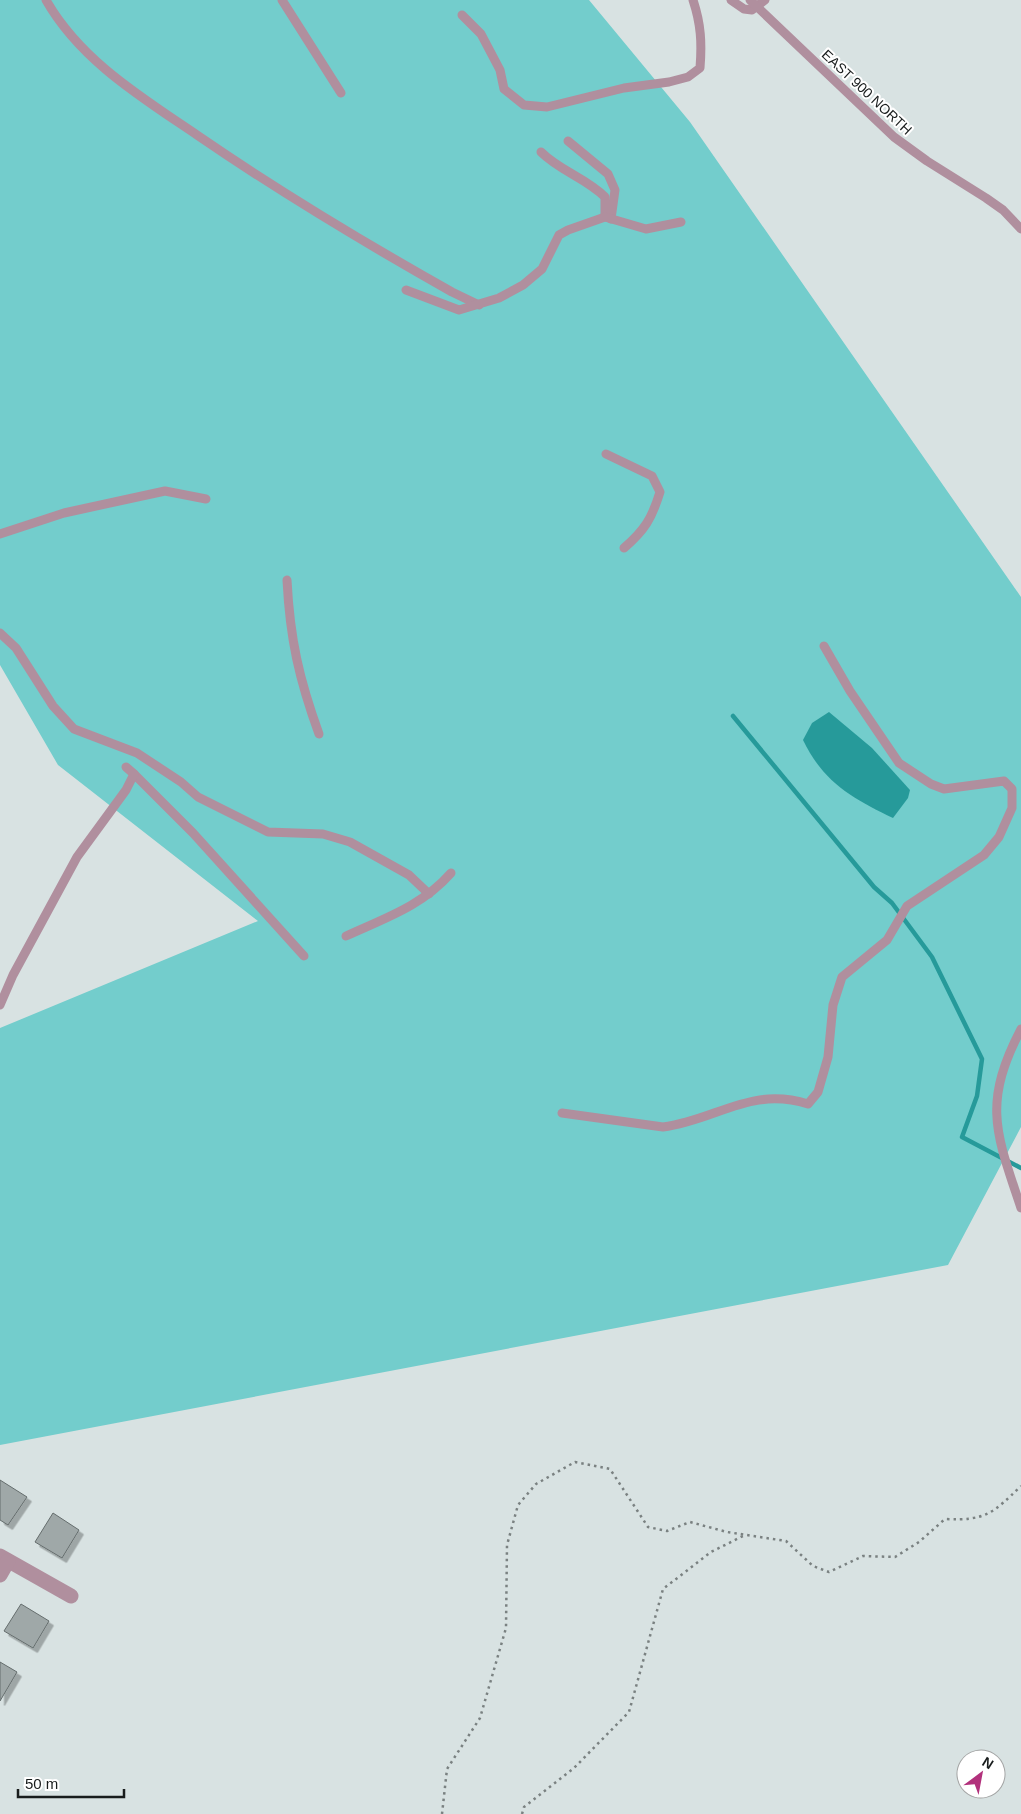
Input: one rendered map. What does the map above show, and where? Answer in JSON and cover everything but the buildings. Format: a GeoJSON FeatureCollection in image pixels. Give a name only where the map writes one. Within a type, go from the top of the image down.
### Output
{"type":"FeatureCollection","features":[{"type":"Feature","properties":{"kind":"street"},"geometry":{"type":"LineString","coordinates":[[0,1575],[4,1559],[71,1596]]}},
{"type":"Feature","properties":{"kind":"lane"},"geometry":{"type":"LineString","coordinates":[[46,0],[59,23],[98,64],[152,105],[274,188],[436,283],[479,305]]}},
{"type":"Feature","properties":{"kind":"lane"},"geometry":{"type":"LineString","coordinates":[[282,0],[341,93]]}},
{"type":"Feature","properties":{"kind":"lane"},"geometry":{"type":"LineString","coordinates":[[462,14],[482,34],[500,70],[504,88],[524,105],[547,107],[624,88],[688,78],[700,68],[702,48],[701,28],[693,0]]}},
{"type":"Feature","properties":{"kind":"lane"},"geometry":{"type":"LineString","coordinates":[[731,0],[744,9],[752,10],[754,3],[765,0]]}},
{"type":"Feature","properties":{"kind":"lane","name":"EAST 900 NORTH"},"geometry":{"type":"LineString","coordinates":[[754,3],[894,137],[927,161],[1003,210],[1021,230]]}},
{"type":"Feature","properties":{"kind":"lane"},"geometry":{"type":"LineString","coordinates":[[568,141],[608,174],[615,190],[608,218]]}},
{"type":"Feature","properties":{"kind":"lane"},"geometry":{"type":"LineString","coordinates":[[541,152],[552,164],[594,185],[605,197],[608,218]]}},
{"type":"Feature","properties":{"kind":"lane"},"geometry":{"type":"LineString","coordinates":[[406,290],[459,310],[479,305],[523,285],[542,269],[559,235],[568,230],[608,218],[646,230],[681,222]]}},
{"type":"Feature","properties":{"kind":"lane"},"geometry":{"type":"LineString","coordinates":[[606,454],[652,476],[660,492],[653,513],[641,533],[624,548]]}},
{"type":"Feature","properties":{"kind":"lane"},"geometry":{"type":"LineString","coordinates":[[0,534],[64,512],[164,491],[206,499]]}},
{"type":"Feature","properties":{"kind":"lane"},"geometry":{"type":"LineString","coordinates":[[287,580],[290,626],[298,669],[320,734]]}},
{"type":"Feature","properties":{"kind":"lane"},"geometry":{"type":"LineString","coordinates":[[0,633],[16,648],[53,706],[74,730],[138,753],[181,782],[198,797],[268,832],[323,834],[350,842],[409,875],[429,894]]}},
{"type":"Feature","properties":{"kind":"lane"},"geometry":{"type":"LineString","coordinates":[[562,1113],[663,1127],[678,1125],[760,1098],[785,1098],[808,1104],[818,1092],[828,1057],[833,1005],[842,976],[887,940],[907,906],[984,855],[999,837],[1012,808],[1012,789],[1004,781],[944,789],[924,780],[899,763],[850,690],[824,646]]}},
{"type":"Feature","properties":{"kind":"lane"},"geometry":{"type":"LineString","coordinates":[[126,767],[193,833],[304,956]]}},
{"type":"Feature","properties":{"kind":"lane"},"geometry":{"type":"LineString","coordinates":[[0,1005],[13,975],[77,857],[126,790],[134,774]]}},
{"type":"Feature","properties":{"kind":"lane"},"geometry":{"type":"LineString","coordinates":[[346,936],[418,903],[450,873]]}},
{"type":"Feature","properties":{"kind":"lane"},"geometry":{"type":"LineString","coordinates":[[1021,1029],[1007,1058],[995,1108],[996,1126],[1002,1151],[1021,1208]]}},
{"type":"Feature","properties":{"kind":"path"},"geometry":{"type":"LineString","coordinates":[[442,1814],[447,1769],[480,1718],[506,1628],[507,1545],[518,1504],[536,1484],[574,1462],[610,1469],[648,1527],[667,1531],[690,1522],[745,1535],[786,1541],[813,1566],[829,1572],[863,1556],[894,1557],[919,1542],[945,1519],[970,1520],[994,1512],[1021,1486]]}},
{"type":"Feature","properties":{"kind":"path"},"geometry":{"type":"LineString","coordinates":[[522,1814],[524,1807],[574,1768],[629,1712],[663,1589],[710,1552],[745,1535]]}},
{"type":"Feature","properties":{"kind":"shaded area"},"geometry":{"type":"Polygon","coordinates":[[[0,0],[589,0],[690,122],[1021,597],[1021,1127],[948,1265],[0,1445],[0,1028],[258,921],[58,765],[0,665],[0,0]]]}},
{"type":"Feature","properties":{"kind":"shaded area"},"geometry":{"type":"Polygon","coordinates":[[[829,712],[872,748],[910,790],[908,798],[893,818],[865,804],[840,788],[811,755],[803,740],[812,723],[829,712]]]}},
{"type":"Feature","properties":{"kind":"waterway"},"geometry":{"type":"LineString","coordinates":[[733,716],[874,887],[892,903],[932,957],[982,1059],[977,1096],[962,1137],[1021,1168]]}}]}
